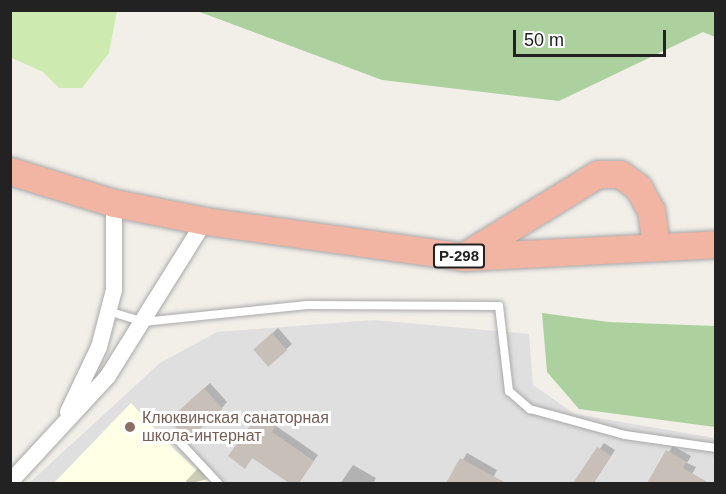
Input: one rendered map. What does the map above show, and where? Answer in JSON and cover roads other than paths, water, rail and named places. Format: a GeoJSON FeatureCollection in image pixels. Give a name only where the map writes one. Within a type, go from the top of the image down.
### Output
{"type":"FeatureCollection","features":[{"type":"Feature","properties":{"kind":"highway","name":"Р-298"},"geometry":{"type":"LineString","coordinates":[[10,171],[114,204],[205,222],[463,257],[716,244]]}},
{"type":"Feature","properties":{"kind":"highway"},"geometry":{"type":"LineString","coordinates":[[463,257],[598,174],[620,174],[638,187],[651,210],[656,247]]}},
{"type":"Feature","properties":{"kind":"street"},"geometry":{"type":"LineString","coordinates":[[61,427],[99,347],[114,290],[114,204]]}},
{"type":"Feature","properties":{"kind":"street"},"geometry":{"type":"LineString","coordinates":[[10,482],[108,376],[205,222]]}},
{"type":"Feature","properties":{"kind":"lane"},"geometry":{"type":"LineString","coordinates":[[108,311],[143,322],[307,305],[499,306],[509,391],[530,409],[625,435],[716,448]]}},
{"type":"Feature","properties":{"kind":"lane"},"geometry":{"type":"LineString","coordinates":[[175,437],[219,483]]}},
{"type":"Feature","properties":{"kind":"place","name":"Клюквинская санаторная школа-интернат"},"geometry":{"type":"Point","coordinates":[130,427]}}]}
